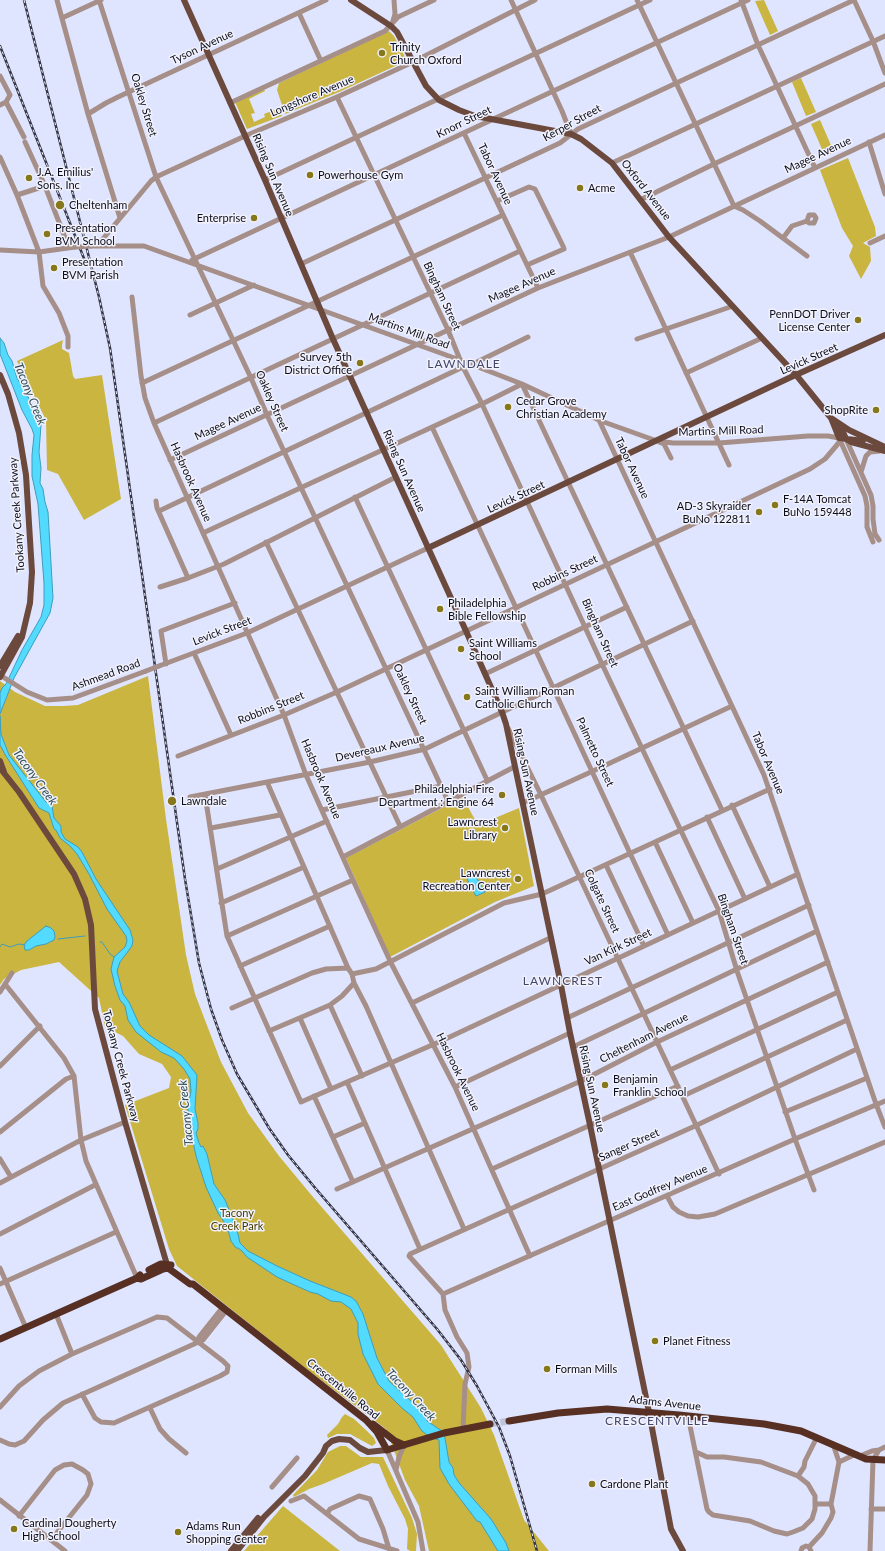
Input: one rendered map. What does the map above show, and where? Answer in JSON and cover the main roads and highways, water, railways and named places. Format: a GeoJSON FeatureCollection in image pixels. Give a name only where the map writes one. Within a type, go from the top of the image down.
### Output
{"type":"FeatureCollection","features":[{"type":"Feature","properties":{"kind":"highway"},"geometry":{"type":"LineString","coordinates":[[0,1339],[137,1278],[141,1278],[168,1266]]}},
{"type":"Feature","properties":{"kind":"highway","name":"Crescentville Road"},"geometry":{"type":"LineString","coordinates":[[168,1266],[174,1267],[224,1310],[346,1404],[374,1428],[387,1450]]}},
{"type":"Feature","properties":{"kind":"highway"},"geometry":{"type":"LineString","coordinates":[[346,1404],[395,1441],[404,1445]]}},
{"type":"Feature","properties":{"kind":"highway","name":"Adams Avenue"},"geometry":{"type":"LineString","coordinates":[[509,1421],[573,1411],[615,1409],[649,1412],[780,1427],[801,1431],[866,1459],[873,1460],[885,1458]]}},
{"type":"Feature","properties":{"kind":"highway"},"geometry":{"type":"LineString","coordinates":[[387,1450],[463,1429],[490,1424]]}},
{"type":"Feature","properties":{"kind":"main road","name":"Rising Sun Avenue"},"geometry":{"type":"LineString","coordinates":[[184,0],[265,180],[333,340],[466,631],[506,724],[649,1412],[671,1529],[683,1551]]}},
{"type":"Feature","properties":{"kind":"main road","name":"Oxford Avenue"},"geometry":{"type":"LineString","coordinates":[[352,0],[391,26],[397,32],[430,91],[439,100],[467,114],[571,134],[581,139],[612,163],[669,237],[762,338],[831,418],[839,425],[876,444],[884,450]]}},
{"type":"Feature","properties":{"kind":"main road","name":"Levick Street"},"geometry":{"type":"LineString","coordinates":[[428,548],[478,526],[789,378],[885,335]]}},
{"type":"Feature","properties":{"kind":"main road","name":"Tookany Creek Parkway"},"geometry":{"type":"LineString","coordinates":[[0,375],[8,394],[19,433],[26,475],[32,572],[30,604],[22,637],[1,676]]}},
{"type":"Feature","properties":{"kind":"main road","name":"Oxford Avenue"},"geometry":{"type":"LineString","coordinates":[[831,418],[842,439]]}},
{"type":"Feature","properties":{"kind":"main road","name":"Oxford Avenue"},"geometry":{"type":"LineString","coordinates":[[839,425],[842,439]]}},
{"type":"Feature","properties":{"kind":"main road","name":"Martins Mill Road"},"geometry":{"type":"LineString","coordinates":[[842,439],[852,438],[876,444]]}},
{"type":"Feature","properties":{"kind":"main road"},"geometry":{"type":"LineString","coordinates":[[842,439],[884,450]]}},
{"type":"Feature","properties":{"kind":"main road","name":"Tookany Creek Parkway"},"geometry":{"type":"LineString","coordinates":[[0,666],[18,636],[22,633]]}},
{"type":"Feature","properties":{"kind":"main road","name":"Tookany Creek Parkway"},"geometry":{"type":"LineString","coordinates":[[1,766],[74,874],[85,899],[91,926],[95,1009],[125,1122],[168,1266]]}},
{"type":"Feature","properties":{"kind":"main road"},"geometry":{"type":"LineString","coordinates":[[237,1551],[264,1517],[287,1498],[323,1453],[328,1444],[339,1438],[350,1440],[365,1451],[371,1453],[387,1450]]}},
{"type":"Feature","properties":{"kind":"main road"},"geometry":{"type":"LineString","coordinates":[[231,1551],[261,1515],[278,1498],[287,1498]]}},
{"type":"Feature","properties":{"kind":"water"},"geometry":{"type":"Polygon","coordinates":[[[0,338],[4,343],[8,355],[12,361],[17,378],[34,407],[41,425],[39,452],[41,468],[40,483],[43,489],[48,512],[53,598],[50,613],[14,678],[0,714],[0,693],[2,688],[6,684],[22,650],[41,617],[44,605],[44,583],[38,504],[32,476],[34,435],[22,410],[0,354],[0,338]]]}},
{"type":"Feature","properties":{"kind":"water"},"geometry":{"type":"Polygon","coordinates":[[[0,716],[1,734],[9,755],[46,802],[52,806],[54,818],[61,826],[61,832],[65,839],[78,847],[82,852],[96,879],[130,930],[133,940],[132,946],[120,962],[117,971],[123,994],[129,1002],[140,1026],[149,1035],[182,1056],[197,1075],[195,1109],[198,1129],[196,1133],[201,1147],[203,1146],[207,1154],[214,1184],[225,1200],[237,1230],[240,1243],[248,1251],[277,1266],[351,1297],[356,1301],[363,1314],[377,1358],[389,1381],[423,1412],[427,1421],[442,1431],[445,1438],[449,1462],[453,1468],[454,1475],[460,1484],[491,1519],[506,1543],[509,1551],[498,1551],[480,1522],[477,1521],[449,1484],[440,1468],[439,1440],[430,1437],[422,1431],[413,1417],[378,1384],[363,1354],[358,1334],[358,1323],[351,1309],[341,1302],[331,1301],[277,1277],[247,1257],[242,1251],[236,1248],[231,1241],[227,1226],[218,1213],[206,1187],[189,1130],[188,1107],[191,1091],[190,1079],[184,1069],[174,1058],[161,1052],[136,1032],[128,1020],[125,1006],[120,1000],[115,986],[111,969],[114,957],[125,947],[127,941],[126,936],[107,909],[77,854],[60,838],[54,829],[49,813],[39,808],[6,756],[0,745],[0,716]]]}},
{"type":"Feature","properties":{"kind":"water"},"geometry":{"type":"Polygon","coordinates":[[[475,875],[485,892],[476,896],[467,879],[475,875]]]}},
{"type":"Feature","properties":{"kind":"water"},"geometry":{"type":"Polygon","coordinates":[[[46,926],[54,931],[54,940],[29,950],[25,950],[24,945],[27,941],[46,926]]]}},
{"type":"Feature","properties":{"kind":"waterway"},"geometry":{"type":"LineString","coordinates":[[58,939],[85,936]]}},
{"type":"Feature","properties":{"kind":"waterway"},"geometry":{"type":"LineString","coordinates":[[100,942],[102,942],[110,954],[114,957]]}},
{"type":"Feature","properties":{"kind":"waterway"},"geometry":{"type":"LineString","coordinates":[[0,947],[2,944],[10,947],[19,944],[25,945]]}},
{"type":"Feature","properties":{"kind":"tunnel"},"geometry":{"type":"LineString","coordinates":[[490,1424],[509,1421]]}},
{"type":"Feature","properties":{"kind":"railway"},"geometry":{"type":"LineString","coordinates":[[24,0],[99,297],[110,348],[185,879],[199,963],[211,1009],[222,1040],[237,1074],[269,1128],[288,1155],[437,1329],[461,1360],[477,1386],[499,1427],[510,1456],[537,1551]]}},
{"type":"Feature","properties":{"kind":"railway"},"geometry":{"type":"LineString","coordinates":[[0,46],[85,261]]}},
{"type":"Feature","properties":{"kind":"place","name":"Trinity Church Oxford"},"geometry":{"type":"Point","coordinates":[382,53]}},
{"type":"Feature","properties":{"kind":"place","name":"Powerhouse Gym"},"geometry":{"type":"Point","coordinates":[310,175]}},
{"type":"Feature","properties":{"kind":"place","name":"J.A. Emilius' Sons, Inc"},"geometry":{"type":"Point","coordinates":[29,178]}},
{"type":"Feature","properties":{"kind":"place","name":"Acme"},"geometry":{"type":"Point","coordinates":[580,188]}},
{"type":"Feature","properties":{"kind":"place","name":"Cheltenham"},"geometry":{"type":"Point","coordinates":[60,205]}},
{"type":"Feature","properties":{"kind":"place","name":"Enterprise"},"geometry":{"type":"Point","coordinates":[254,218]}},
{"type":"Feature","properties":{"kind":"place","name":"Presentation BVM School"},"geometry":{"type":"Point","coordinates":[47,234]}},
{"type":"Feature","properties":{"kind":"place","name":"Presentation BVM Parish"},"geometry":{"type":"Point","coordinates":[54,268]}},
{"type":"Feature","properties":{"kind":"place","name":"PennDOT Driver License Center"},"geometry":{"type":"Point","coordinates":[858,320]}},
{"type":"Feature","properties":{"kind":"place","name":"Survey 5th District Office"},"geometry":{"type":"Point","coordinates":[360,363]}},
{"type":"Feature","properties":{"kind":"place","name":"Cedar Grove Christian Academy"},"geometry":{"type":"Point","coordinates":[508,407]}},
{"type":"Feature","properties":{"kind":"place","name":"ShopRite"},"geometry":{"type":"Point","coordinates":[876,410]}},
{"type":"Feature","properties":{"kind":"place","name":"F-14A Tomcat BuNo 159448"},"geometry":{"type":"Point","coordinates":[775,505]}},
{"type":"Feature","properties":{"kind":"place","name":"AD-3 Skyraider BuNo 122811"},"geometry":{"type":"Point","coordinates":[759,512]}},
{"type":"Feature","properties":{"kind":"place","name":"Philadelphia Bible Fellowship"},"geometry":{"type":"Point","coordinates":[440,609]}},
{"type":"Feature","properties":{"kind":"place","name":"Saint Williams School"},"geometry":{"type":"Point","coordinates":[461,649]}},
{"type":"Feature","properties":{"kind":"place","name":"Saint William Roman Catholic Church"},"geometry":{"type":"Point","coordinates":[467,697]}},
{"type":"Feature","properties":{"kind":"place","name":"Philadelphia Fire Department : Engine 64"},"geometry":{"type":"Point","coordinates":[502,795]}},
{"type":"Feature","properties":{"kind":"place","name":"Lawndale"},"geometry":{"type":"Point","coordinates":[172,801]}},
{"type":"Feature","properties":{"kind":"place","name":"Lawncrest Library"},"geometry":{"type":"Point","coordinates":[505,828]}},
{"type":"Feature","properties":{"kind":"place","name":"Lawncrest Recreation Center"},"geometry":{"type":"Point","coordinates":[518,879]}},
{"type":"Feature","properties":{"kind":"place","name":"Benjamin Franklin School"},"geometry":{"type":"Point","coordinates":[605,1085]}},
{"type":"Feature","properties":{"kind":"place","name":"Planet Fitness"},"geometry":{"type":"Point","coordinates":[655,1341]}},
{"type":"Feature","properties":{"kind":"place","name":"Forman Mills"},"geometry":{"type":"Point","coordinates":[547,1369]}},
{"type":"Feature","properties":{"kind":"place","name":"Cardone Plant"},"geometry":{"type":"Point","coordinates":[592,1484]}},
{"type":"Feature","properties":{"kind":"place","name":"Cardinal Dougherty High School"},"geometry":{"type":"Point","coordinates":[14,1529]}},
{"type":"Feature","properties":{"kind":"place","name":"Adams Run Shopping Center"},"geometry":{"type":"Point","coordinates":[178,1532]}},
{"type":"Feature","properties":{"kind":"district","name":"LAWNDALE"},"geometry":{"type":"Point","coordinates":[464,364]}},
{"type":"Feature","properties":{"kind":"district","name":"LAWNCREST"},"geometry":{"type":"Point","coordinates":[563,981]}},
{"type":"Feature","properties":{"kind":"district","name":"CRESCENTVILLE"},"geometry":{"type":"Point","coordinates":[657,1421]}},
{"type":"Feature","properties":{"kind":"water label","name":"Tacony Creek"},"geometry":{"type":"Point","coordinates":[30,394]}},
{"type":"Feature","properties":{"kind":"water label","name":"Tacony Creek"},"geometry":{"type":"Point","coordinates":[35,777]}},
{"type":"Feature","properties":{"kind":"water label","name":"Tacony Creek"},"geometry":{"type":"Point","coordinates":[186,1113]}},
{"type":"Feature","properties":{"kind":"water label","name":"Tacony Creek"},"geometry":{"type":"Point","coordinates":[411,1395]}},
{"type":"Feature","properties":{"kind":"park label","name":"Tacony Creek Park"},"geometry":{"type":"Point","coordinates":[237,1219]}}]}
